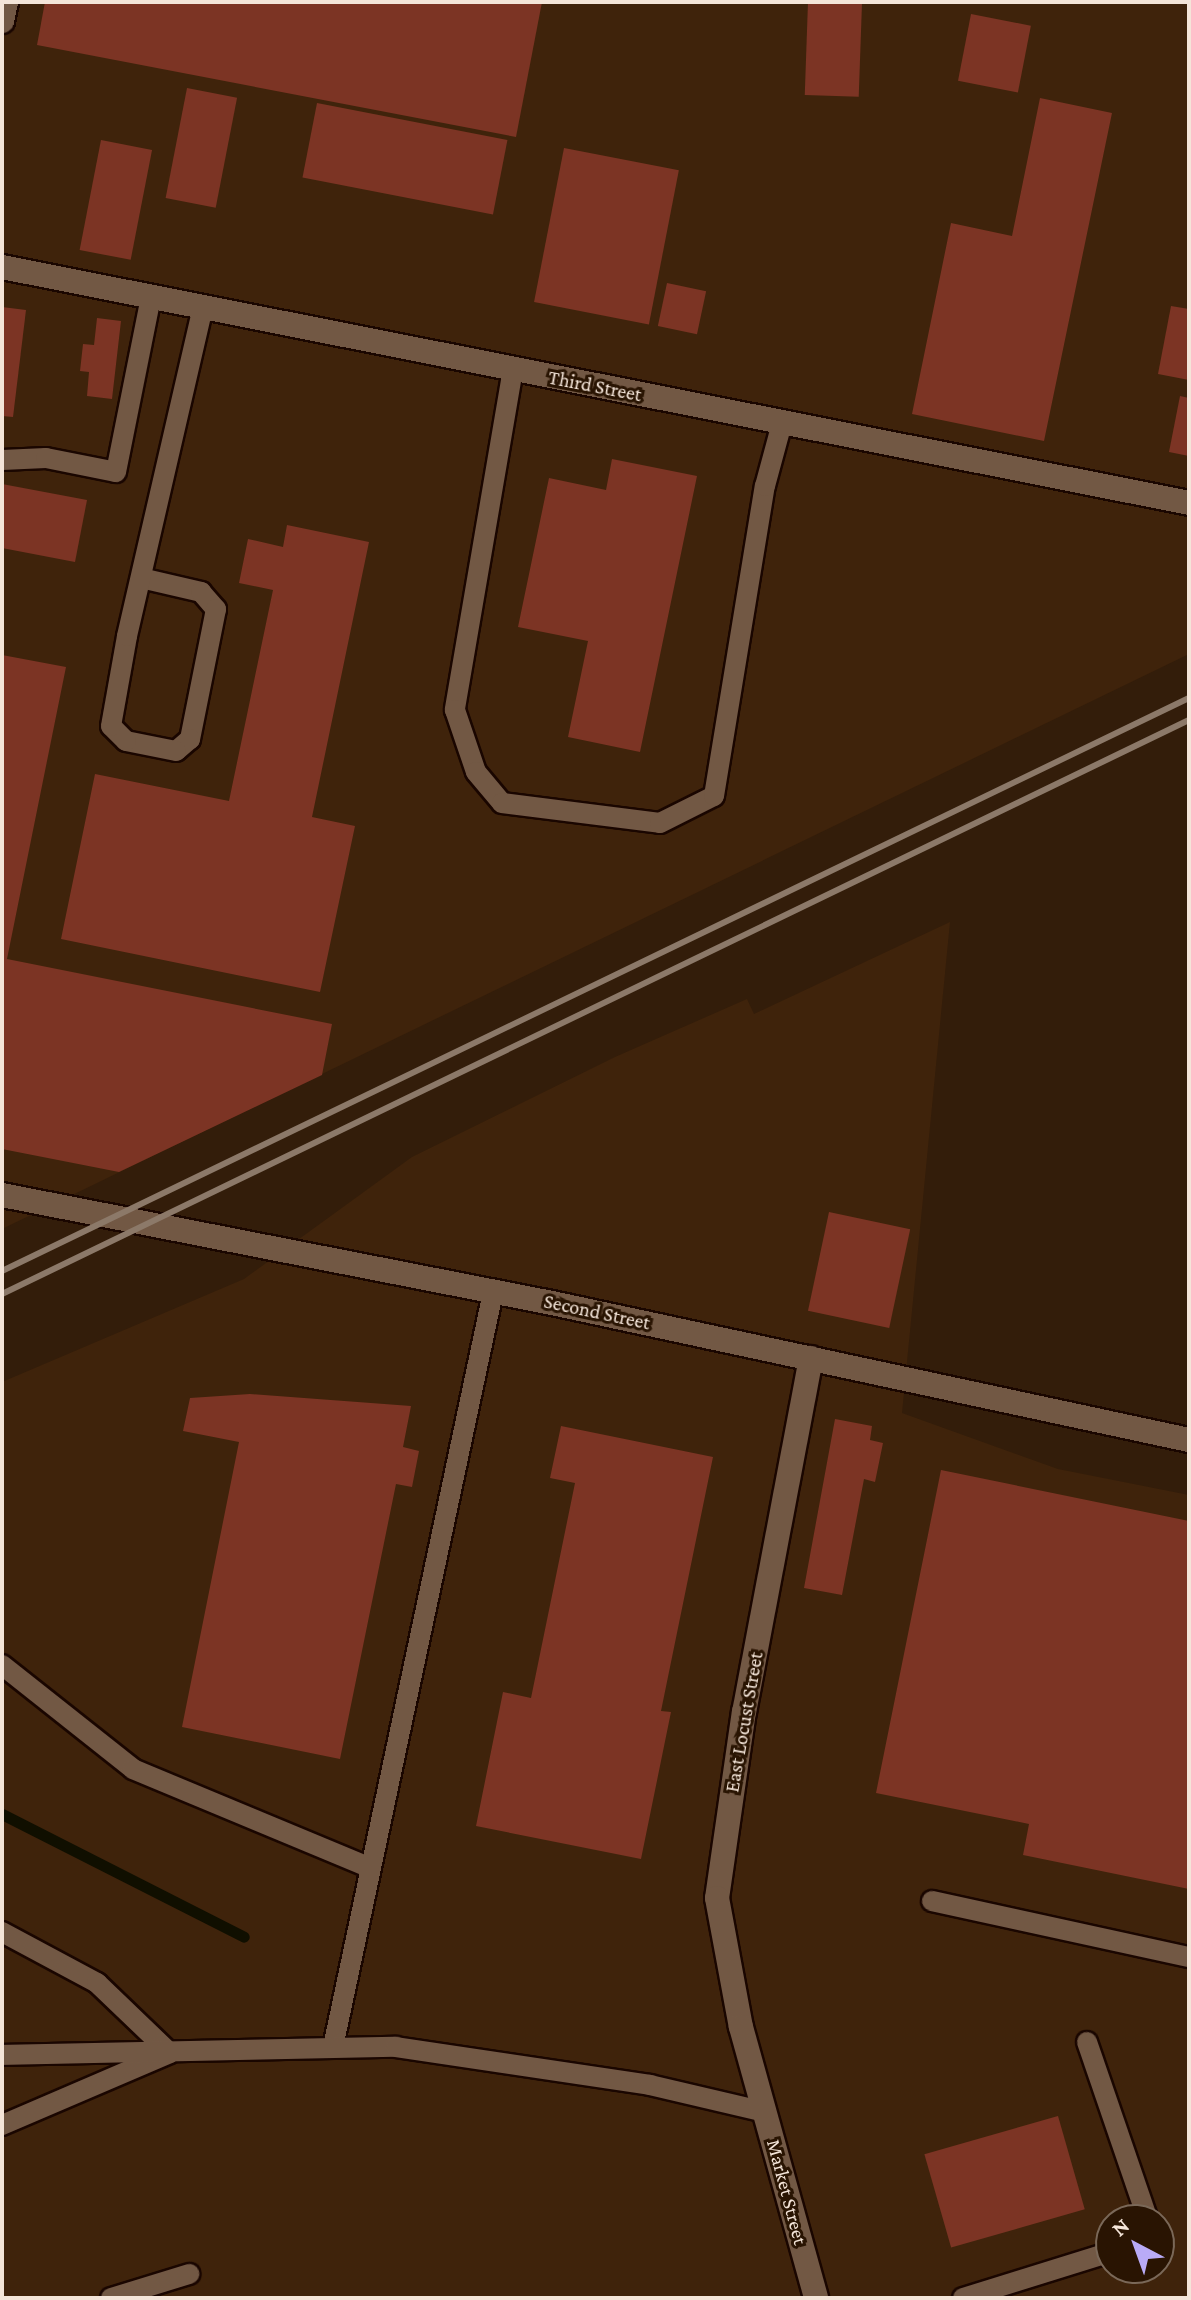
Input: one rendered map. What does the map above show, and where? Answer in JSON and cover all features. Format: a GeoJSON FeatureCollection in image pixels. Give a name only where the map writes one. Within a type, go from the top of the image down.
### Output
{"type":"FeatureCollection","features":[{"type":"Feature","properties":{"kind":"street"},"geometry":{"type":"LineString","coordinates":[[2,21],[6,2]]}},
{"type":"Feature","properties":{"kind":"street","name":"Third Street"},"geometry":{"type":"LineString","coordinates":[[2,267],[1189,503]]}},
{"type":"Feature","properties":{"kind":"street","name":"Second Street"},"geometry":{"type":"LineString","coordinates":[[2,1195],[493,1292],[1189,1440]]}},
{"type":"Feature","properties":{"kind":"street","name":"East Locust Street"},"geometry":{"type":"LineString","coordinates":[[757,2085],[724,1957],[717,1882],[811,1358]]}},
{"type":"Feature","properties":{"kind":"street","name":"Market Street"},"geometry":{"type":"LineString","coordinates":[[757,2085],[816,2298]]}},
{"type":"Feature","properties":{"kind":"lane"},"geometry":{"type":"LineString","coordinates":[[2,460],[46,458],[116,472],[151,297]]}},
{"type":"Feature","properties":{"kind":"lane"},"geometry":{"type":"LineString","coordinates":[[141,578],[201,592],[216,609],[190,739],[176,751],[126,741],[111,726],[141,578],[203,307]]}},
{"type":"Feature","properties":{"kind":"lane"},"geometry":{"type":"LineString","coordinates":[[513,369],[455,710],[476,772],[502,803],[660,823],[714,796],[765,486],[782,423]]}},
{"type":"Feature","properties":{"kind":"lane"},"geometry":{"type":"LineString","coordinates":[[333,2047],[493,1292]]}},
{"type":"Feature","properties":{"kind":"lane"},"geometry":{"type":"LineString","coordinates":[[2,1665],[133,1769],[369,1867]]}},
{"type":"Feature","properties":{"kind":"lane"},"geometry":{"type":"LineString","coordinates":[[932,1901],[1189,1957]]}},
{"type":"Feature","properties":{"kind":"lane"},"geometry":{"type":"LineString","coordinates":[[2,1932],[97,1983],[170,2053]]}},
{"type":"Feature","properties":{"kind":"lane"},"geometry":{"type":"LineString","coordinates":[[1087,2042],[1143,2204]]}},
{"type":"Feature","properties":{"kind":"lane"},"geometry":{"type":"LineString","coordinates":[[2,2055],[396,2047],[650,2085],[765,2112]]}},
{"type":"Feature","properties":{"kind":"lane"},"geometry":{"type":"LineString","coordinates":[[2,2125],[170,2053]]}},
{"type":"Feature","properties":{"kind":"lane"},"geometry":{"type":"LineString","coordinates":[[963,2298],[1095,2257]]}},
{"type":"Feature","properties":{"kind":"lane"},"geometry":{"type":"LineString","coordinates":[[111,2298],[189,2274]]}},
{"type":"Feature","properties":{"kind":"shaded area"},"geometry":{"type":"Polygon","coordinates":[[[2,2],[1189,2],[1189,654],[2,1229],[2,2]]]}},
{"type":"Feature","properties":{"kind":"shaded area"},"geometry":{"type":"Polygon","coordinates":[[[950,922],[902,1413],[1058,1469],[1189,1495],[1189,2298],[2,2298],[2,1382],[244,1279],[412,1157],[615,1057],[747,999],[754,1014],[950,922]]]}},
{"type":"Feature","properties":{"kind":"building"},"geometry":{"type":"Polygon","coordinates":[[[45,2],[542,2],[516,137],[37,45],[45,2]]]}},
{"type":"Feature","properties":{"kind":"building"},"geometry":{"type":"Polygon","coordinates":[[[808,2],[862,4],[859,97],[805,95],[808,2]]]}},
{"type":"Feature","properties":{"kind":"building"},"geometry":{"type":"Polygon","coordinates":[[[971,14],[1031,26],[1018,92],[958,81],[971,14]]]}},
{"type":"Feature","properties":{"kind":"building"},"geometry":{"type":"Polygon","coordinates":[[[187,88],[237,98],[216,208],[166,198],[187,88]]]}},
{"type":"Feature","properties":{"kind":"building"},"geometry":{"type":"Polygon","coordinates":[[[1040,98],[1112,113],[1044,441],[912,414],[951,223],[1012,236],[1040,98]]]}},
{"type":"Feature","properties":{"kind":"building"},"geometry":{"type":"Polygon","coordinates":[[[317,103],[507,140],[493,215],[302,178],[317,103]]]}},
{"type":"Feature","properties":{"kind":"building"},"geometry":{"type":"Polygon","coordinates":[[[101,140],[152,150],[131,260],[80,250],[101,140]]]}},
{"type":"Feature","properties":{"kind":"building"},"geometry":{"type":"Polygon","coordinates":[[[564,148],[679,170],[649,324],[534,302],[564,148]]]}},
{"type":"Feature","properties":{"kind":"building"},"geometry":{"type":"Polygon","coordinates":[[[667,283],[706,291],[697,334],[658,326],[667,283]]]}},
{"type":"Feature","properties":{"kind":"building"},"geometry":{"type":"Polygon","coordinates":[[[1171,306],[1189,309],[1189,380],[1158,374],[1171,306]]]}},
{"type":"Feature","properties":{"kind":"building"},"geometry":{"type":"Polygon","coordinates":[[[2,307],[26,310],[13,417],[2,416],[2,307]]]}},
{"type":"Feature","properties":{"kind":"building"},"geometry":{"type":"Polygon","coordinates":[[[97,318],[121,321],[112,399],[87,396],[89,372],[80,371],[83,344],[94,345],[97,318]]]}},
{"type":"Feature","properties":{"kind":"building"},"geometry":{"type":"Polygon","coordinates":[[[1180,396],[1189,398],[1189,456],[1169,452],[1180,396]]]}},
{"type":"Feature","properties":{"kind":"building"},"geometry":{"type":"Polygon","coordinates":[[[612,459],[697,476],[640,752],[568,737],[588,641],[518,627],[549,478],[606,490],[612,459]]]}},
{"type":"Feature","properties":{"kind":"building"},"geometry":{"type":"Polygon","coordinates":[[[2,484],[87,500],[75,562],[2,548],[2,484]]]}},
{"type":"Feature","properties":{"kind":"building"},"geometry":{"type":"Polygon","coordinates":[[[287,525],[369,542],[312,817],[355,826],[320,992],[61,939],[95,774],[229,801],[273,590],[239,583],[248,539],[283,547],[287,525]]]}},
{"type":"Feature","properties":{"kind":"building"},"geometry":{"type":"Polygon","coordinates":[[[2,655],[66,667],[7,959],[332,1024],[322,1075],[119,1172],[2,1149],[2,655]]]}},
{"type":"Feature","properties":{"kind":"building"},"geometry":{"type":"Polygon","coordinates":[[[829,1212],[910,1229],[889,1328],[808,1311],[829,1212]]]}},
{"type":"Feature","properties":{"kind":"building"},"geometry":{"type":"Polygon","coordinates":[[[250,1394],[411,1406],[403,1447],[419,1451],[412,1487],[396,1484],[340,1759],[182,1727],[239,1442],[183,1431],[190,1398],[250,1394]]]}},
{"type":"Feature","properties":{"kind":"building"},"geometry":{"type":"Polygon","coordinates":[[[835,1419],[872,1426],[870,1440],[883,1443],[875,1482],[864,1479],[842,1595],[804,1588],[835,1419]]]}},
{"type":"Feature","properties":{"kind":"building"},"geometry":{"type":"Polygon","coordinates":[[[561,1426],[713,1457],[661,1711],[671,1712],[641,1859],[476,1826],[503,1692],[531,1698],[575,1483],[550,1478],[561,1426]]]}},
{"type":"Feature","properties":{"kind":"building"},"geometry":{"type":"Polygon","coordinates":[[[941,1470],[1189,1521],[1189,1889],[1023,1855],[1029,1824],[876,1793],[941,1470]]]}},
{"type":"Feature","properties":{"kind":"building"},"geometry":{"type":"Polygon","coordinates":[[[1058,2116],[1085,2209],[951,2248],[924,2154],[1058,2116]]]}},
{"type":"Feature","properties":{"kind":"waterway"},"geometry":{"type":"LineString","coordinates":[[2,1814],[244,1937]]}},
{"type":"Feature","properties":{"kind":"railway"},"geometry":{"type":"LineString","coordinates":[[2,1271],[1189,698]]}},
{"type":"Feature","properties":{"kind":"railway"},"geometry":{"type":"LineString","coordinates":[[2,1294],[1189,720]]}}]}
